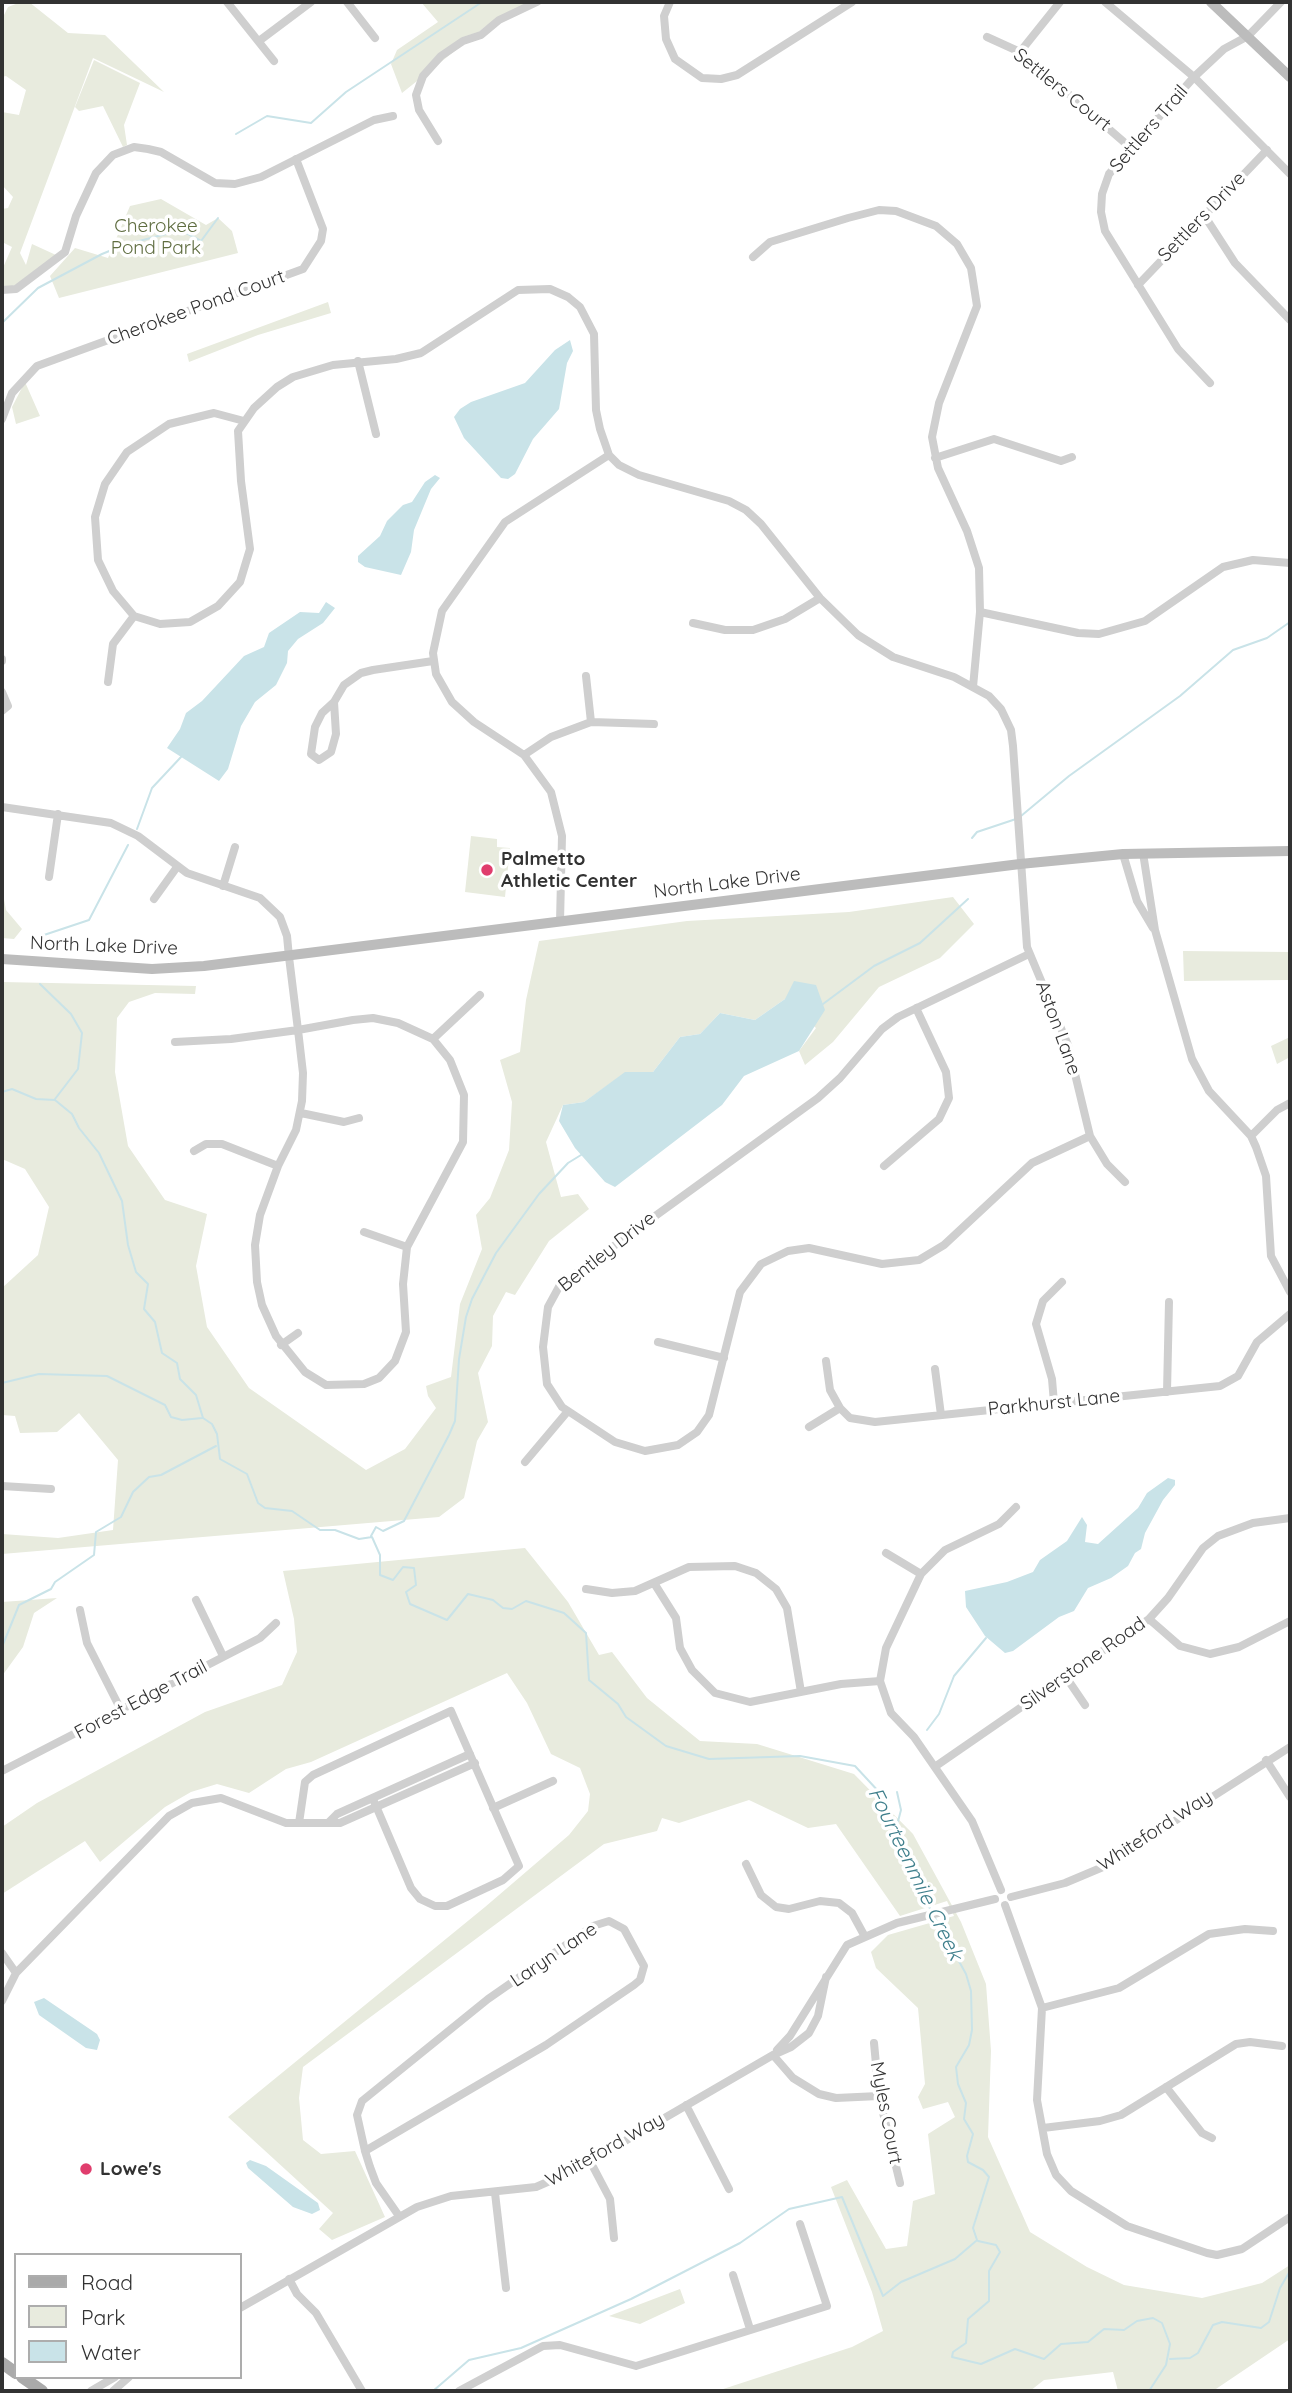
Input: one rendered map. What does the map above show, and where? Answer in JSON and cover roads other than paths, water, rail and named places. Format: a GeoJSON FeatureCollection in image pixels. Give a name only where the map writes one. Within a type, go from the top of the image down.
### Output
{"type":"FeatureCollection","features":[{"type":"Feature","properties":{"kind":"main road"},"geometry":{"type":"LineString","coordinates":[[1211,2],[1290,77]]}},
{"type":"Feature","properties":{"kind":"main road","name":"North Lake Drive"},"geometry":{"type":"LineString","coordinates":[[2,959],[152,969],[289,957],[1020,864],[1143,853],[1290,851]]}},
{"type":"Feature","properties":{"kind":"main road"},"geometry":{"type":"LineString","coordinates":[[25,2379],[41,2391]]}},
{"type":"Feature","properties":{"kind":"street"},"geometry":{"type":"LineString","coordinates":[[227,2],[274,61]]}},
{"type":"Feature","properties":{"kind":"street"},"geometry":{"type":"LineString","coordinates":[[259,41],[311,2]]}},
{"type":"Feature","properties":{"kind":"street"},"geometry":{"type":"LineString","coordinates":[[347,2],[375,38]]}},
{"type":"Feature","properties":{"kind":"street"},"geometry":{"type":"LineString","coordinates":[[438,141],[419,110],[416,96],[423,76],[441,55],[463,41],[481,35],[499,20],[537,2]]}},
{"type":"Feature","properties":{"kind":"street"},"geometry":{"type":"LineString","coordinates":[[670,2],[664,16],[666,39],[675,59],[702,78],[721,79],[737,75],[852,2]]}},
{"type":"Feature","properties":{"kind":"street"},"geometry":{"type":"LineString","coordinates":[[1020,52],[1060,2]]}},
{"type":"Feature","properties":{"kind":"street"},"geometry":{"type":"LineString","coordinates":[[1105,2],[1194,77],[1290,174]]}},
{"type":"Feature","properties":{"kind":"street","name":"Settlers Trail"},"geometry":{"type":"LineString","coordinates":[[1210,383],[1178,349],[1105,231],[1101,212],[1102,194],[1109,174],[1194,77],[1217,54],[1248,36],[1281,2]]}},
{"type":"Feature","properties":{"kind":"street","name":"Settlers Court"},"geometry":{"type":"LineString","coordinates":[[987,37],[1020,52],[1132,149]]}},
{"type":"Feature","properties":{"kind":"street"},"geometry":{"type":"LineString","coordinates":[[2,290],[16,289],[65,252],[76,216],[96,173],[113,155],[134,147],[161,152],[215,183],[230,184],[261,177],[374,120],[393,116]]}},
{"type":"Feature","properties":{"kind":"street","name":"Settlers Drive"},"geometry":{"type":"LineString","coordinates":[[1138,285],[1267,149]]}},
{"type":"Feature","properties":{"kind":"street","name":"Cherokee Pond Court"},"geometry":{"type":"LineString","coordinates":[[2,419],[12,393],[37,366],[303,269],[321,241],[323,229],[296,159]]}},
{"type":"Feature","properties":{"kind":"street"},"geometry":{"type":"LineString","coordinates":[[753,257],[770,242],[879,210],[918,217],[936,226],[957,244],[971,268],[978,306],[934,416],[932,436],[935,458],[977,557],[981,585],[973,687]]}},
{"type":"Feature","properties":{"kind":"street"},"geometry":{"type":"LineString","coordinates":[[1204,215],[1235,263],[1290,320]]}},
{"type":"Feature","properties":{"kind":"street"},"geometry":{"type":"LineString","coordinates":[[244,421],[214,413],[169,424],[127,452],[105,484],[96,517],[98,560],[113,591],[134,616],[160,624],[190,622],[218,606],[240,582],[250,549],[237,442],[244,421],[263,399],[293,377],[358,361],[396,359],[421,353],[518,290],[540,287],[561,293],[580,307],[592,326],[597,364],[596,410],[609,454],[505,522],[442,611],[433,661],[436,674],[452,702],[474,722],[524,755],[546,783],[559,815],[562,859],[559,922]]}},
{"type":"Feature","properties":{"kind":"street"},"geometry":{"type":"LineString","coordinates":[[358,361],[376,434]]}},
{"type":"Feature","properties":{"kind":"street"},"geometry":{"type":"LineString","coordinates":[[935,458],[994,439],[1061,461],[1072,457]]}},
{"type":"Feature","properties":{"kind":"street","name":"Aston Lane"},"geometry":{"type":"LineString","coordinates":[[609,454],[626,470],[718,497],[746,510],[761,524],[820,598],[852,630],[882,650],[954,677],[973,687],[989,696],[1000,709],[1011,730],[1029,954],[1068,1045],[1090,1136],[1107,1164],[1125,1182]]}},
{"type":"Feature","properties":{"kind":"street"},"geometry":{"type":"LineString","coordinates":[[980,612],[1036,621],[1078,633],[1100,634],[1145,621],[1223,567],[1253,560],[1290,563]]}},
{"type":"Feature","properties":{"kind":"street"},"geometry":{"type":"LineString","coordinates":[[694,623],[725,630],[753,630],[785,619],[820,598]]}},
{"type":"Feature","properties":{"kind":"street"},"geometry":{"type":"LineString","coordinates":[[108,682],[113,644],[134,616]]}},
{"type":"Feature","properties":{"kind":"street"},"geometry":{"type":"LineString","coordinates":[[334,702],[336,734],[331,752],[319,760],[311,754],[315,727],[322,713],[334,702],[344,685],[361,674],[433,661]]}},
{"type":"Feature","properties":{"kind":"street"},"geometry":{"type":"LineString","coordinates":[[586,676],[591,722]]}},
{"type":"Feature","properties":{"kind":"street"},"geometry":{"type":"LineString","coordinates":[[2,692],[8,706],[2,711]]}},
{"type":"Feature","properties":{"kind":"street"},"geometry":{"type":"LineString","coordinates":[[524,755],[551,737],[591,722],[654,724]]}},
{"type":"Feature","properties":{"kind":"street"},"geometry":{"type":"LineString","coordinates":[[2,807],[103,821],[125,829],[177,867],[260,898],[271,906],[284,923],[299,1030],[303,1073],[301,1113],[260,1215],[255,1261],[262,1305],[281,1345],[305,1373],[326,1385],[364,1384],[379,1378],[394,1361],[407,1332],[403,1284],[407,1247],[458,1154],[466,1128],[466,1108],[460,1082],[433,1039],[398,1023],[373,1018],[299,1030],[231,1039],[175,1042]]}},
{"type":"Feature","properties":{"kind":"street"},"geometry":{"type":"LineString","coordinates":[[49,877],[58,814]]}},
{"type":"Feature","properties":{"kind":"street"},"geometry":{"type":"LineString","coordinates":[[223,886],[235,848]]}},
{"type":"Feature","properties":{"kind":"street"},"geometry":{"type":"LineString","coordinates":[[1143,853],[1155,930],[1196,1071],[1209,1091],[1251,1136],[1266,1176],[1271,1256],[1290,1292]]}},
{"type":"Feature","properties":{"kind":"street"},"geometry":{"type":"LineString","coordinates":[[1123,854],[1137,901],[1155,930]]}},
{"type":"Feature","properties":{"kind":"street"},"geometry":{"type":"LineString","coordinates":[[154,899],[177,867]]}},
{"type":"Feature","properties":{"kind":"street","name":"Bentley Drive"},"geometry":{"type":"LineString","coordinates":[[1029,954],[916,1008],[882,1029],[840,1078],[818,1098],[560,1284],[548,1307],[543,1368],[551,1392],[568,1411],[628,1448],[665,1450],[687,1440],[705,1422],[713,1405],[740,1292],[753,1272],[769,1259],[788,1251],[809,1248],[882,1264],[919,1260],[944,1245],[1032,1163],[1090,1136]]}},
{"type":"Feature","properties":{"kind":"street"},"geometry":{"type":"LineString","coordinates":[[433,1039],[480,995]]}},
{"type":"Feature","properties":{"kind":"street"},"geometry":{"type":"LineString","coordinates":[[884,1166],[939,1119],[949,1098],[946,1072],[916,1008]]}},
{"type":"Feature","properties":{"kind":"street"},"geometry":{"type":"LineString","coordinates":[[1251,1136],[1277,1110],[1290,1103]]}},
{"type":"Feature","properties":{"kind":"street"},"geometry":{"type":"LineString","coordinates":[[301,1113],[344,1122],[359,1118]]}},
{"type":"Feature","properties":{"kind":"street"},"geometry":{"type":"LineString","coordinates":[[194,1151],[206,1144],[222,1144],[278,1166]]}},
{"type":"Feature","properties":{"kind":"street"},"geometry":{"type":"LineString","coordinates":[[364,1232],[407,1247]]}},
{"type":"Feature","properties":{"kind":"street"},"geometry":{"type":"LineString","coordinates":[[1054,1402],[1052,1379],[1036,1324],[1043,1301],[1062,1282]]}},
{"type":"Feature","properties":{"kind":"street"},"geometry":{"type":"LineString","coordinates":[[1167,1392],[1169,1302]]}},
{"type":"Feature","properties":{"kind":"street","name":"Parkhurst Lane"},"geometry":{"type":"LineString","coordinates":[[840,1408],[849,1418],[859,1422],[1226,1384],[1238,1376],[1257,1342],[1290,1314]]}},
{"type":"Feature","properties":{"kind":"street"},"geometry":{"type":"LineString","coordinates":[[281,1345],[298,1334]]}},
{"type":"Feature","properties":{"kind":"street"},"geometry":{"type":"LineString","coordinates":[[658,1342],[724,1358]]}},
{"type":"Feature","properties":{"kind":"street"},"geometry":{"type":"LineString","coordinates":[[809,1427],[840,1408],[830,1390],[826,1361]]}},
{"type":"Feature","properties":{"kind":"street"},"geometry":{"type":"LineString","coordinates":[[935,1369],[941,1415]]}},
{"type":"Feature","properties":{"kind":"street"},"geometry":{"type":"LineString","coordinates":[[379,1378],[383,1388]]}},
{"type":"Feature","properties":{"kind":"street"},"geometry":{"type":"LineString","coordinates":[[525,1462],[568,1411]]}},
{"type":"Feature","properties":{"kind":"street"},"geometry":{"type":"LineString","coordinates":[[2,1486],[51,1489]]}},
{"type":"Feature","properties":{"kind":"street"},"geometry":{"type":"LineString","coordinates":[[1001,1890],[981,1837],[936,1766],[891,1713],[880,1681],[886,1648],[921,1574],[945,1550],[999,1524],[1016,1507]]}},
{"type":"Feature","properties":{"kind":"street","name":"Silverstone Road"},"geometry":{"type":"LineString","coordinates":[[936,1766],[1149,1619],[1168,1598],[1203,1548],[1218,1536],[1252,1523],[1290,1518]]}},
{"type":"Feature","properties":{"kind":"street"},"geometry":{"type":"LineString","coordinates":[[886,1553],[921,1574]]}},
{"type":"Feature","properties":{"kind":"street"},"geometry":{"type":"LineString","coordinates":[[586,1589],[625,1593],[654,1583],[679,1569],[720,1566],[742,1568],[767,1580],[780,1595],[789,1614],[793,1657],[801,1692]]}},
{"type":"Feature","properties":{"kind":"street"},"geometry":{"type":"LineString","coordinates":[[654,1583],[676,1618],[680,1648],[699,1680],[710,1690],[729,1699],[750,1702],[841,1684],[880,1681]]}},
{"type":"Feature","properties":{"kind":"street"},"geometry":{"type":"LineString","coordinates":[[196,1600],[223,1656]]}},
{"type":"Feature","properties":{"kind":"street"},"geometry":{"type":"LineString","coordinates":[[80,1611],[87,1643],[121,1710]]}},
{"type":"Feature","properties":{"kind":"street"},"geometry":{"type":"LineString","coordinates":[[1149,1619],[1180,1646],[1210,1654],[1239,1647],[1290,1621]]}},
{"type":"Feature","properties":{"kind":"street","name":"Forest Edge Trail"},"geometry":{"type":"LineString","coordinates":[[2,1771],[260,1637],[276,1623]]}},
{"type":"Feature","properties":{"kind":"street"},"geometry":{"type":"LineString","coordinates":[[1066,1677],[1086,1705]]}},
{"type":"Feature","properties":{"kind":"street"},"geometry":{"type":"LineString","coordinates":[[299,1823],[305,1782],[313,1775],[451,1711],[519,1866],[503,1881],[447,1906],[435,1906],[421,1899],[411,1888],[373,1799]]}},
{"type":"Feature","properties":{"kind":"street","name":"Whiteford Way"},"geometry":{"type":"LineString","coordinates":[[1008,1901],[1065,1883],[1103,1867],[1290,1747]]}},
{"type":"Feature","properties":{"kind":"street"},"geometry":{"type":"LineString","coordinates":[[329,1822],[337,1814],[470,1754]]}},
{"type":"Feature","properties":{"kind":"street"},"geometry":{"type":"LineString","coordinates":[[1266,1760],[1290,1797]]}},
{"type":"Feature","properties":{"kind":"street"},"geometry":{"type":"LineString","coordinates":[[2,2001],[16,1973],[169,1816],[192,1803],[222,1798],[271,1817],[299,1823],[340,1823],[475,1763]]}},
{"type":"Feature","properties":{"kind":"street"},"geometry":{"type":"LineString","coordinates":[[493,1808],[553,1781]]}},
{"type":"Feature","properties":{"kind":"street"},"geometry":{"type":"LineString","coordinates":[[746,1864],[761,1895],[772,1904],[789,1909],[820,1901],[839,1903],[852,1913],[864,1935]]}},
{"type":"Feature","properties":{"kind":"street"},"geometry":{"type":"LineString","coordinates":[[1001,1890],[1008,1892],[1008,1901],[1042,2008],[1043,2031],[1037,2091],[1050,2164],[1071,2190],[1127,2226],[1217,2255],[1242,2249],[1290,2217]]}},
{"type":"Feature","properties":{"kind":"street"},"geometry":{"type":"LineString","coordinates":[[1001,1890],[995,1899],[999,1904],[1008,1901]]}},
{"type":"Feature","properties":{"kind":"street","name":"Whiteford Way"},"geometry":{"type":"LineString","coordinates":[[773,2055],[790,2036],[841,1951],[864,1935],[897,1923],[995,1899]]}},
{"type":"Feature","properties":{"kind":"street","name":"Laryn Lane"},"geometry":{"type":"LineString","coordinates":[[365,2151],[546,2045],[640,1980],[644,1966],[624,1929],[609,1921],[593,1926],[488,1999],[368,2094],[357,2110],[365,2151],[376,2183],[400,2216]]}},
{"type":"Feature","properties":{"kind":"street"},"geometry":{"type":"LineString","coordinates":[[1042,2008],[1119,1988],[1209,1934],[1245,1929],[1273,1931]]}},
{"type":"Feature","properties":{"kind":"street"},"geometry":{"type":"LineString","coordinates":[[2,1953],[16,1973]]}},
{"type":"Feature","properties":{"kind":"street","name":"Whiteford Way"},"geometry":{"type":"LineString","coordinates":[[242,2307],[400,2216],[443,2198],[536,2188],[590,2161],[791,2047],[809,2033],[818,2016],[826,1977]]}},
{"type":"Feature","properties":{"kind":"street"},"geometry":{"type":"LineString","coordinates":[[1043,2129],[1111,2119],[1236,2044],[1250,2042],[1282,2046]]}},
{"type":"Feature","properties":{"kind":"street","name":"Myles Court"},"geometry":{"type":"LineString","coordinates":[[874,2043],[880,2096],[900,2183]]}},
{"type":"Feature","properties":{"kind":"street"},"geometry":{"type":"LineString","coordinates":[[773,2055],[793,2078],[819,2094],[836,2098],[880,2096]]}},
{"type":"Feature","properties":{"kind":"street"},"geometry":{"type":"LineString","coordinates":[[1166,2087],[1202,2133],[1212,2138]]}},
{"type":"Feature","properties":{"kind":"street"},"geometry":{"type":"LineString","coordinates":[[686,2105],[729,2189]]}},
{"type":"Feature","properties":{"kind":"street"},"geometry":{"type":"LineString","coordinates":[[590,2161],[610,2199],[614,2238]]}},
{"type":"Feature","properties":{"kind":"street"},"geometry":{"type":"LineString","coordinates":[[495,2193],[506,2288]]}},
{"type":"Feature","properties":{"kind":"street"},"geometry":{"type":"LineString","coordinates":[[458,2391],[542,2346],[560,2345],[636,2367],[827,2306],[800,2224]]}},
{"type":"Feature","properties":{"kind":"street"},"geometry":{"type":"LineString","coordinates":[[733,2275],[750,2329]]}},
{"type":"Feature","properties":{"kind":"street"},"geometry":{"type":"LineString","coordinates":[[289,2280],[316,2313],[362,2391]]}},
{"type":"Feature","properties":{"kind":"street"},"geometry":{"type":"LineString","coordinates":[[91,2391],[112,2379]]}},
{"type":"Feature","properties":{"kind":"street"},"geometry":{"type":"LineString","coordinates":[[113,2391],[127,2379]]}},
{"type":"Feature","properties":{"kind":"water"},"geometry":{"type":"Polygon","coordinates":[[[570,340],[573,351],[567,363],[559,409],[533,439],[515,474],[508,479],[501,478],[464,438],[454,417],[471,402],[525,383],[555,350],[570,340]]]}},
{"type":"Feature","properties":{"kind":"water"},"geometry":{"type":"Polygon","coordinates":[[[435,475],[440,478],[431,489],[414,530],[411,552],[401,575],[365,567],[358,562],[358,556],[380,536],[387,521],[403,505],[412,502],[425,482],[435,475]]]}},
{"type":"Feature","properties":{"kind":"water"},"geometry":{"type":"Polygon","coordinates":[[[326,602],[335,608],[323,623],[298,639],[288,651],[287,663],[276,685],[255,702],[241,726],[228,769],[219,781],[167,748],[180,729],[186,713],[202,701],[244,656],[264,647],[269,633],[300,612],[319,613],[326,602]]]}},
{"type":"Feature","properties":{"kind":"water"},"geometry":{"type":"Polygon","coordinates":[[[794,981],[816,985],[825,1010],[799,1051],[744,1076],[722,1105],[615,1187],[605,1182],[575,1148],[559,1121],[563,1105],[584,1102],[625,1072],[653,1072],[680,1037],[700,1034],[720,1013],[755,1020],[785,999],[794,981]]]}},
{"type":"Feature","properties":{"kind":"water"},"geometry":{"type":"Polygon","coordinates":[[[1168,1478],[1175,1480],[1175,1485],[1163,1500],[1145,1533],[1141,1549],[1135,1553],[1128,1566],[1111,1578],[1088,1588],[1074,1611],[1059,1617],[1013,1651],[1005,1653],[985,1636],[966,1607],[965,1591],[1007,1582],[1033,1572],[1040,1560],[1067,1541],[1082,1517],[1087,1525],[1085,1542],[1098,1544],[1138,1508],[1147,1493],[1168,1478]]]}},
{"type":"Feature","properties":{"kind":"water"},"geometry":{"type":"Polygon","coordinates":[[[44,1998],[97,2034],[100,2040],[97,2050],[86,2048],[39,2015],[34,2002],[44,1998]]]}},
{"type":"Feature","properties":{"kind":"water"},"geometry":{"type":"Polygon","coordinates":[[[250,2160],[266,2166],[318,2203],[320,2210],[312,2214],[293,2207],[248,2168],[246,2163],[250,2160]]]}},
{"type":"Feature","properties":{"kind":"waterway"},"geometry":{"type":"LineString","coordinates":[[236,134],[267,116],[311,123],[346,92],[482,2]]}},
{"type":"Feature","properties":{"kind":"waterway"},"geometry":{"type":"LineString","coordinates":[[2,323],[38,288],[102,254],[124,245],[181,230],[201,241],[218,218]]}},
{"type":"Feature","properties":{"kind":"waterway"},"geometry":{"type":"LineString","coordinates":[[1021,816],[1069,776],[1180,696],[1233,650],[1267,638],[1290,622]]}},
{"type":"Feature","properties":{"kind":"waterway"},"geometry":{"type":"LineString","coordinates":[[137,829],[152,788],[181,757]]}},
{"type":"Feature","properties":{"kind":"waterway"},"geometry":{"type":"LineString","coordinates":[[972,838],[977,832],[1016,819]]}},
{"type":"Feature","properties":{"kind":"waterway"},"geometry":{"type":"LineString","coordinates":[[44,935],[89,920],[128,845]]}},
{"type":"Feature","properties":{"kind":"waterway"},"geometry":{"type":"LineString","coordinates":[[823,1004],[874,966],[920,943],[968,899]]}},
{"type":"Feature","properties":{"kind":"waterway"},"geometry":{"type":"LineString","coordinates":[[40,984],[71,1014],[82,1033],[78,1069],[55,1099]]}},
{"type":"Feature","properties":{"kind":"waterway","name":"Fourteenmile Creek"},"geometry":{"type":"LineString","coordinates":[[2,1092],[12,1089],[36,1099],[55,1100],[72,1114],[79,1128],[99,1153],[122,1201],[128,1245],[136,1272],[148,1284],[144,1309],[155,1322],[162,1353],[177,1363],[180,1379],[196,1395],[203,1418],[212,1424],[217,1434],[220,1459],[247,1474],[258,1503],[265,1508],[292,1511],[320,1530],[335,1530],[359,1539],[372,1537]]}},
{"type":"Feature","properties":{"kind":"waterway"},"geometry":{"type":"LineString","coordinates":[[371,1536],[376,1527],[383,1531],[404,1521],[449,1435],[455,1421],[459,1359],[466,1317],[472,1299],[496,1253],[539,1194],[568,1163],[581,1155]]}},
{"type":"Feature","properties":{"kind":"waterway"},"geometry":{"type":"LineString","coordinates":[[2,1383],[39,1374],[107,1376],[165,1405],[171,1417],[182,1420],[202,1418]]}},
{"type":"Feature","properties":{"kind":"waterway"},"geometry":{"type":"LineString","coordinates":[[2,1647],[19,1605],[51,1589],[55,1582],[94,1555],[96,1532],[121,1517],[133,1492],[149,1477],[161,1475],[216,1446]]}},
{"type":"Feature","properties":{"kind":"waterway","name":"Fourteenmile Creek"},"geometry":{"type":"LineString","coordinates":[[372,1537],[380,1555],[380,1575],[393,1580],[403,1567],[414,1568],[416,1585],[406,1592],[410,1604],[447,1620],[468,1594],[493,1600],[503,1608],[512,1609],[526,1601],[564,1613],[586,1633],[589,1680],[618,1704],[626,1717],[666,1746],[709,1759],[800,1756],[855,1766],[880,1793],[931,1911]]}},
{"type":"Feature","properties":{"kind":"waterway"},"geometry":{"type":"LineString","coordinates":[[927,1730],[939,1714],[954,1676],[986,1638]]}},
{"type":"Feature","properties":{"kind":"waterway"},"geometry":{"type":"LineString","coordinates":[[896,1829],[901,1810],[897,1792]]}},
{"type":"Feature","properties":{"kind":"waterway","name":"Fourteenmile Creek"},"geometry":{"type":"LineString","coordinates":[[934,1916],[966,1974],[971,1991],[972,2030],[969,2045],[956,2067],[958,2084],[966,2103],[964,2119],[973,2134],[968,2162],[983,2170],[989,2177],[973,2228],[977,2240]]}},
{"type":"Feature","properties":{"kind":"waterway"},"geometry":{"type":"LineString","coordinates":[[433,2391],[469,2360],[521,2348],[631,2299],[740,2243],[789,2209],[842,2197],[883,2296],[901,2282],[955,2259],[976,2241]]}},
{"type":"Feature","properties":{"kind":"waterway","name":"Fourteenmile Creek"},"geometry":{"type":"LineString","coordinates":[[978,2241],[996,2245],[1000,2252],[989,2271],[989,2301],[968,2319],[966,2343],[953,2352],[952,2357],[981,2364],[1015,2349],[1044,2359],[1061,2344],[1088,2342],[1104,2329],[1124,2330],[1137,2321],[1153,2318],[1162,2323],[1170,2344],[1166,2365],[1149,2391]]}},
{"type":"Feature","properties":{"kind":"waterway"},"geometry":{"type":"LineString","coordinates":[[1170,2359],[1190,2358],[1198,2353],[1213,2325],[1222,2322],[1261,2328],[1269,2322],[1280,2288],[1290,2271]]}},
{"type":"Feature","properties":{"kind":"place","name":"Palmetto Athletic Center"},"geometry":{"type":"Point","coordinates":[487,870]}},
{"type":"Feature","properties":{"kind":"place","name":"Lowe's"},"geometry":{"type":"Point","coordinates":[86,2169]}},
{"type":"Feature","properties":{"kind":"park label","name":"Cherokee Pond Park"},"geometry":{"type":"Point","coordinates":[156,237]}}]}
